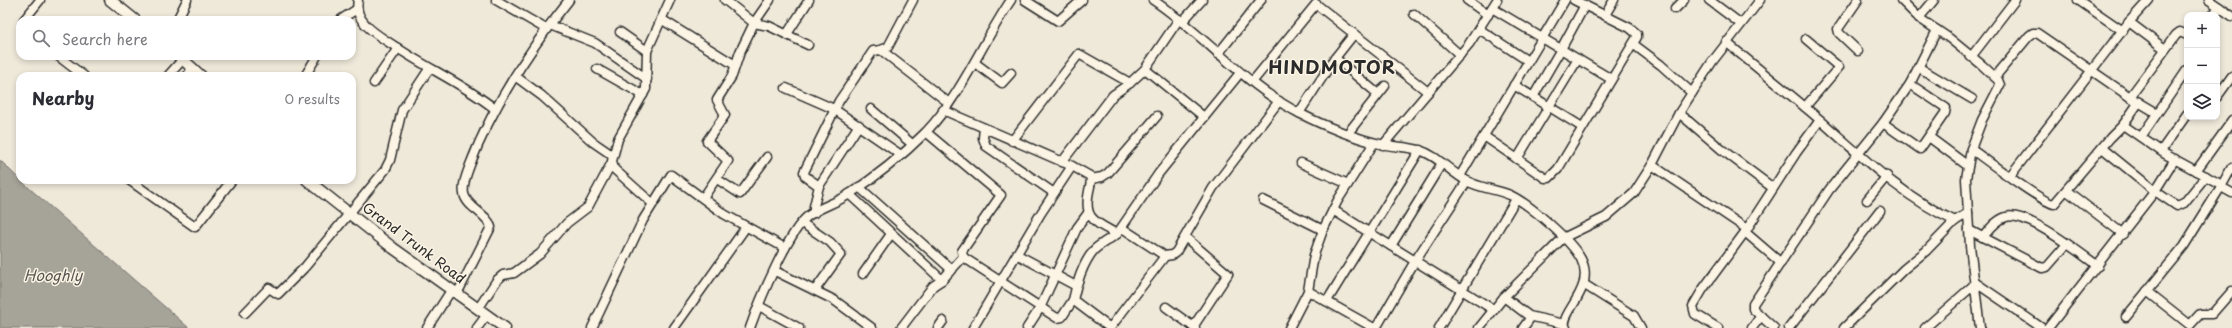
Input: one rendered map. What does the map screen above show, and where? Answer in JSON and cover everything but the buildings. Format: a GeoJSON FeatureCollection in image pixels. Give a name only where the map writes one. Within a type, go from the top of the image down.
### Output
{"type":"FeatureCollection","features":[{"type":"Feature","properties":{"kind":"main road"},"geometry":{"type":"LineString","coordinates":[[110,0],[130,16]]}},
{"type":"Feature","properties":{"kind":"main road"},"geometry":{"type":"LineString","coordinates":[[184,60],[197,72]]}},
{"type":"Feature","properties":{"kind":"main road","name":"Grand Trunk Road"},"geometry":{"type":"LineString","coordinates":[[312,184],[400,252],[486,316],[505,328]]}},
{"type":"Feature","properties":{"kind":"street"},"geometry":{"type":"LineString","coordinates":[[27,16],[40,0]]}},
{"type":"Feature","properties":{"kind":"street"},"geometry":{"type":"LineString","coordinates":[[179,16],[187,0]]}},
{"type":"Feature","properties":{"kind":"street"},"geometry":{"type":"LineString","coordinates":[[358,0],[357,9],[366,25],[429,68],[479,97],[495,110]]}},
{"type":"Feature","properties":{"kind":"street"},"geometry":{"type":"LineString","coordinates":[[496,0],[548,27],[595,43],[647,79]]}},
{"type":"Feature","properties":{"kind":"street"},"geometry":{"type":"LineString","coordinates":[[427,328],[455,292],[491,228],[489,222],[466,199],[464,191],[464,184],[476,149],[495,110],[515,76],[548,27],[569,0]]}},
{"type":"Feature","properties":{"kind":"street"},"geometry":{"type":"LineString","coordinates":[[478,309],[501,276],[514,273],[540,254],[567,223],[588,207],[611,164],[612,155],[622,129],[643,95],[647,79],[647,51],[670,0]]}},
{"type":"Feature","properties":{"kind":"street"},"geometry":{"type":"LineString","coordinates":[[725,0],[754,24],[769,26],[808,45]]}},
{"type":"Feature","properties":{"kind":"street"},"geometry":{"type":"LineString","coordinates":[[703,198],[717,179],[728,160],[708,142],[708,139],[725,113],[717,100],[730,79],[754,24],[770,0]]}},
{"type":"Feature","properties":{"kind":"street"},"geometry":{"type":"LineString","coordinates":[[787,34],[809,0]]}},
{"type":"Feature","properties":{"kind":"street"},"geometry":{"type":"LineString","coordinates":[[819,186],[804,174],[834,109],[873,51],[888,47],[913,0]]}},
{"type":"Feature","properties":{"kind":"street"},"geometry":{"type":"LineString","coordinates":[[750,328],[785,248],[802,223],[814,213],[859,187],[901,155],[926,132],[949,103],[975,63],[997,21],[1011,0]]}},
{"type":"Feature","properties":{"kind":"street"},"geometry":{"type":"LineString","coordinates":[[1025,0],[1058,21],[1082,0]]}},
{"type":"Feature","properties":{"kind":"street"},"geometry":{"type":"LineString","coordinates":[[1153,0],[1181,21],[1240,72],[1279,101],[1299,113],[1374,143],[1383,145],[1397,145],[1420,150],[1464,178],[1516,199],[1535,210],[1563,238],[1581,259],[1584,268],[1585,286],[1565,318],[1565,326],[1531,317],[1504,296]]}},
{"type":"Feature","properties":{"kind":"street"},"geometry":{"type":"LineString","coordinates":[[1062,162],[1113,95],[1130,84],[1145,69],[1181,21],[1202,0]]}},
{"type":"Feature","properties":{"kind":"street"},"geometry":{"type":"LineString","coordinates":[[1218,54],[1261,0]]}},
{"type":"Feature","properties":{"kind":"street"},"geometry":{"type":"LineString","coordinates":[[1467,0],[1542,38],[1611,79]]}},
{"type":"Feature","properties":{"kind":"street"},"geometry":{"type":"LineString","coordinates":[[1383,145],[1460,55],[1479,29],[1497,0]]}},
{"type":"Feature","properties":{"kind":"street"},"geometry":{"type":"LineString","coordinates":[[1308,291],[1372,327],[1415,261],[1464,178],[1484,136],[1565,0]]}},
{"type":"Feature","properties":{"kind":"street"},"geometry":{"type":"LineString","coordinates":[[1484,136],[1517,159],[1549,178],[1558,169],[1637,37],[1635,32],[1574,0]]}},
{"type":"Feature","properties":{"kind":"street"},"geometry":{"type":"LineString","coordinates":[[1605,15],[1614,0]]}},
{"type":"Feature","properties":{"kind":"street"},"geometry":{"type":"LineString","coordinates":[[1676,9],[1684,0]]}},
{"type":"Feature","properties":{"kind":"street"},"geometry":{"type":"LineString","coordinates":[[1709,0],[1741,24]]}},
{"type":"Feature","properties":{"kind":"street"},"geometry":{"type":"LineString","coordinates":[[1479,328],[1504,296],[1563,238],[1614,212],[1634,194],[1652,165],[1679,113],[1726,42],[1760,0]]}},
{"type":"Feature","properties":{"kind":"street"},"geometry":{"type":"LineString","coordinates":[[1858,0],[1838,29],[1839,33],[1858,51]]}},
{"type":"Feature","properties":{"kind":"street"},"geometry":{"type":"LineString","coordinates":[[1901,0],[1919,18],[1971,56],[1995,77],[2000,85],[1982,120],[1971,149],[1966,179],[1969,230],[1980,328]]}},
{"type":"Feature","properties":{"kind":"street"},"geometry":{"type":"LineString","coordinates":[[1919,18],[1934,0]]}},
{"type":"Feature","properties":{"kind":"street"},"geometry":{"type":"LineString","coordinates":[[1971,56],[2015,0]]}},
{"type":"Feature","properties":{"kind":"street"},"geometry":{"type":"LineString","coordinates":[[2078,0],[2123,31]]}},
{"type":"Feature","properties":{"kind":"street"},"geometry":{"type":"LineString","coordinates":[[2010,176],[2092,72],[2129,22],[2149,0]]}},
{"type":"Feature","properties":{"kind":"street"},"geometry":{"type":"LineString","coordinates":[[2209,0],[2232,16]]}},
{"type":"Feature","properties":{"kind":"street"},"geometry":{"type":"LineString","coordinates":[[1253,81],[1316,4],[1428,92]]}},
{"type":"Feature","properties":{"kind":"street"},"geometry":{"type":"LineString","coordinates":[[1533,97],[1562,49],[1585,5]]}},
{"type":"Feature","properties":{"kind":"street"},"geometry":{"type":"LineString","coordinates":[[2215,12],[2219,7]]}},
{"type":"Feature","properties":{"kind":"street"},"geometry":{"type":"LineString","coordinates":[[346,16],[357,9]]}},
{"type":"Feature","properties":{"kind":"street"},"geometry":{"type":"LineString","coordinates":[[1414,14],[1460,55]]}},
{"type":"Feature","properties":{"kind":"street"},"geometry":{"type":"LineString","coordinates":[[661,20],[735,65]]}},
{"type":"Feature","properties":{"kind":"street"},"geometry":{"type":"LineString","coordinates":[[2129,22],[2165,48]]}},
{"type":"Feature","properties":{"kind":"street"},"geometry":{"type":"LineString","coordinates":[[1479,29],[1528,61]]}},
{"type":"Feature","properties":{"kind":"street"},"geometry":{"type":"LineString","coordinates":[[1774,328],[1753,308],[1753,304],[1829,190],[1883,123],[1910,84],[1937,30]]}},
{"type":"Feature","properties":{"kind":"street"},"geometry":{"type":"LineString","coordinates":[[620,32],[647,51]]}},
{"type":"Feature","properties":{"kind":"street"},"geometry":{"type":"LineString","coordinates":[[1995,77],[2032,33],[2041,35],[2092,72],[2157,113]]}},
{"type":"Feature","properties":{"kind":"street"},"geometry":{"type":"LineString","coordinates":[[2130,97],[2165,48],[2178,33],[2184,33]]}},
{"type":"Feature","properties":{"kind":"street"},"geometry":{"type":"LineString","coordinates":[[1299,113],[1335,58],[1354,34]]}},
{"type":"Feature","properties":{"kind":"street"},"geometry":{"type":"LineString","coordinates":[[1805,107],[1839,67],[1806,39]]}},
{"type":"Feature","properties":{"kind":"street"},"geometry":{"type":"LineString","coordinates":[[1726,42],[1805,107],[1858,154],[1936,212],[1955,221]]}},
{"type":"Feature","properties":{"kind":"street"},"geometry":{"type":"LineString","coordinates":[[1633,44],[1661,65],[1692,93]]}},
{"type":"Feature","properties":{"kind":"street"},"geometry":{"type":"LineString","coordinates":[[374,83],[398,48]]}},
{"type":"Feature","properties":{"kind":"street"},"geometry":{"type":"LineString","coordinates":[[881,50],[949,103]]}},
{"type":"Feature","properties":{"kind":"street"},"geometry":{"type":"LineString","coordinates":[[1012,141],[1079,54],[1130,84]]}},
{"type":"Feature","properties":{"kind":"street"},"geometry":{"type":"LineString","coordinates":[[1335,58],[1378,94]]}},
{"type":"Feature","properties":{"kind":"street"},"geometry":{"type":"LineString","coordinates":[[1517,159],[1578,59]]}},
{"type":"Feature","properties":{"kind":"street"},"geometry":{"type":"LineString","coordinates":[[63,60],[79,72]]}},
{"type":"Feature","properties":{"kind":"street"},"geometry":{"type":"LineString","coordinates":[[171,72],[179,60]]}},
{"type":"Feature","properties":{"kind":"street"},"geometry":{"type":"LineString","coordinates":[[307,72],[315,60]]}},
{"type":"Feature","properties":{"kind":"street"},"geometry":{"type":"LineString","coordinates":[[975,63],[1002,83],[1012,73]]}},
{"type":"Feature","properties":{"kind":"street"},"geometry":{"type":"LineString","coordinates":[[1918,67],[1972,98]]}},
{"type":"Feature","properties":{"kind":"street"},"geometry":{"type":"LineString","coordinates":[[190,72],[193,68]]}},
{"type":"Feature","properties":{"kind":"street"},"geometry":{"type":"LineString","coordinates":[[245,313],[269,288],[277,294],[286,287],[385,170],[390,160],[402,110],[429,68]]}},
{"type":"Feature","properties":{"kind":"street"},"geometry":{"type":"LineString","coordinates":[[597,69],[643,95]]}},
{"type":"Feature","properties":{"kind":"street"},"geometry":{"type":"LineString","coordinates":[[1145,69],[1204,117]]}},
{"type":"Feature","properties":{"kind":"street"},"geometry":{"type":"LineString","coordinates":[[963,257],[1040,308],[1057,318],[1061,318],[1073,300],[1076,286],[1093,252],[1119,231],[1159,173],[1240,72]]}},
{"type":"Feature","properties":{"kind":"street"},"geometry":{"type":"LineString","coordinates":[[2141,137],[2184,74]]}},
{"type":"Feature","properties":{"kind":"street"},"geometry":{"type":"LineString","coordinates":[[515,76],[542,96],[593,142],[612,155]]}},
{"type":"Feature","properties":{"kind":"street"},"geometry":{"type":"LineString","coordinates":[[2220,93],[2232,76]]}},
{"type":"Feature","properties":{"kind":"street"},"geometry":{"type":"LineString","coordinates":[[1883,123],[1920,150],[1945,113],[1946,108],[1910,84]]}},
{"type":"Feature","properties":{"kind":"street"},"geometry":{"type":"LineString","coordinates":[[1514,85],[1582,127]]}},
{"type":"Feature","properties":{"kind":"street"},"geometry":{"type":"LineString","coordinates":[[1348,133],[1385,86]]}},
{"type":"Feature","properties":{"kind":"street"},"geometry":{"type":"LineString","coordinates":[[786,88],[834,109],[901,155]]}},
{"type":"Feature","properties":{"kind":"street"},"geometry":{"type":"LineString","coordinates":[[1073,300],[1110,328],[1165,256],[1174,254],[1185,238],[1213,188],[1279,101]]}},
{"type":"Feature","properties":{"kind":"street"},"geometry":{"type":"LineString","coordinates":[[1971,149],[2010,176],[2031,193],[2052,204],[2057,202],[2067,191],[2123,125],[2139,102]]}},
{"type":"Feature","properties":{"kind":"street"},"geometry":{"type":"LineString","coordinates":[[870,109],[912,144]]}},
{"type":"Feature","properties":{"kind":"street"},"geometry":{"type":"LineString","coordinates":[[943,110],[1088,174],[1091,179],[1087,202],[1088,213],[1095,221],[1119,231],[1165,256]]}},
{"type":"Feature","properties":{"kind":"street"},"geometry":{"type":"LineString","coordinates":[[1679,113],[1721,149],[1773,188]]}},
{"type":"Feature","properties":{"kind":"street"},"geometry":{"type":"LineString","coordinates":[[1091,179],[1102,178],[1108,173],[1157,116]]}},
{"type":"Feature","properties":{"kind":"street"},"geometry":{"type":"LineString","coordinates":[[2161,151],[2184,118]]}},
{"type":"Feature","properties":{"kind":"street"},"geometry":{"type":"LineString","coordinates":[[1718,328],[1695,314],[1693,306],[1746,231],[1773,188],[1820,120]]}},
{"type":"Feature","properties":{"kind":"street"},"geometry":{"type":"LineString","coordinates":[[2196,171],[2232,121]]}},
{"type":"Feature","properties":{"kind":"street"},"geometry":{"type":"LineString","coordinates":[[2123,125],[2161,151],[2206,176],[2232,193]]}},
{"type":"Feature","properties":{"kind":"street"},"geometry":{"type":"LineString","coordinates":[[814,213],[814,206],[819,186],[859,126]]}},
{"type":"Feature","properties":{"kind":"street"},"geometry":{"type":"LineString","coordinates":[[984,128],[983,138],[986,146],[1054,193]]}},
{"type":"Feature","properties":{"kind":"street"},"geometry":{"type":"LineString","coordinates":[[901,328],[933,286],[942,280],[963,257],[963,249],[1001,195],[926,132]]}},
{"type":"Feature","properties":{"kind":"street"},"geometry":{"type":"LineString","coordinates":[[1929,137],[1968,166]]}},
{"type":"Feature","properties":{"kind":"street"},"geometry":{"type":"LineString","coordinates":[[1289,328],[1308,291],[1314,255],[1323,230],[1348,184],[1374,143]]}},
{"type":"Feature","properties":{"kind":"street"},"geometry":{"type":"LineString","coordinates":[[2102,148],[2156,191],[2179,207],[2188,199],[2206,176]]}},
{"type":"Feature","properties":{"kind":"street"},"geometry":{"type":"LineString","coordinates":[[1327,301],[1420,150]]}},
{"type":"Feature","properties":{"kind":"street"},"geometry":{"type":"LineString","coordinates":[[717,179],[740,194],[767,158]]}},
{"type":"Feature","properties":{"kind":"street"},"geometry":{"type":"LineString","coordinates":[[2048,328],[2156,191],[2175,159]]}},
{"type":"Feature","properties":{"kind":"street"},"geometry":{"type":"LineString","coordinates":[[1302,163],[1348,184]]}},
{"type":"Feature","properties":{"kind":"street"},"geometry":{"type":"LineString","coordinates":[[1391,246],[1442,163]]}},
{"type":"Feature","properties":{"kind":"street"},"geometry":{"type":"LineString","coordinates":[[611,164],[652,203]]}},
{"type":"Feature","properties":{"kind":"street"},"geometry":{"type":"LineString","coordinates":[[1652,165],[1746,231],[1781,263]]}},
{"type":"Feature","properties":{"kind":"street"},"geometry":{"type":"LineString","coordinates":[[973,328],[1054,193],[1072,166]]}},
{"type":"Feature","properties":{"kind":"street"},"geometry":{"type":"LineString","coordinates":[[2126,317],[2184,246],[2222,186],[2232,167]]}},
{"type":"Feature","properties":{"kind":"street"},"geometry":{"type":"LineString","coordinates":[[592,328],[652,203],[672,175],[724,214],[785,248]]}},
{"type":"Feature","properties":{"kind":"street"},"geometry":{"type":"LineString","coordinates":[[1867,200],[1887,176]]}},
{"type":"Feature","properties":{"kind":"street"},"geometry":{"type":"LineString","coordinates":[[135,184],[195,227],[229,184]]}},
{"type":"Feature","properties":{"kind":"street"},"geometry":{"type":"LineString","coordinates":[[859,187],[952,270]]}},
{"type":"Feature","properties":{"kind":"street"},"geometry":{"type":"LineString","coordinates":[[2067,191],[2123,234]]}},
{"type":"Feature","properties":{"kind":"street"},"geometry":{"type":"LineString","coordinates":[[849,194],[942,280]]}},
{"type":"Feature","properties":{"kind":"street"},"geometry":{"type":"LineString","coordinates":[[1439,328],[1516,199]]}},
{"type":"Feature","properties":{"kind":"street"},"geometry":{"type":"LineString","coordinates":[[1263,200],[1323,230]]}},
{"type":"Feature","properties":{"kind":"street"},"geometry":{"type":"LineString","coordinates":[[1333,210],[1494,310]]}},
{"type":"Feature","properties":{"kind":"street"},"geometry":{"type":"LineString","coordinates":[[1789,328],[1880,211]]}},
{"type":"Feature","properties":{"kind":"street"},"geometry":{"type":"LineString","coordinates":[[1027,328],[1040,308],[1077,228],[1088,213]]}},
{"type":"Feature","properties":{"kind":"street"},"geometry":{"type":"LineString","coordinates":[[1844,328],[1904,269],[1926,251],[1955,221],[1968,213]]}},
{"type":"Feature","properties":{"kind":"street"},"geometry":{"type":"LineString","coordinates":[[1983,237],[1996,222],[2007,216],[2031,222],[2067,244],[2098,266]]}},
{"type":"Feature","properties":{"kind":"street"},"geometry":{"type":"LineString","coordinates":[[802,223],[830,242],[841,254],[815,290]]}},
{"type":"Feature","properties":{"kind":"street"},"geometry":{"type":"LineString","coordinates":[[674,328],[746,227]]}},
{"type":"Feature","properties":{"kind":"street"},"geometry":{"type":"LineString","coordinates":[[1969,230],[2042,268],[2047,267],[2067,244]]}},
{"type":"Feature","properties":{"kind":"street"},"geometry":{"type":"LineString","coordinates":[[863,274],[891,234]]}},
{"type":"Feature","properties":{"kind":"street"},"geometry":{"type":"LineString","coordinates":[[1166,307],[1194,327],[1228,274],[1185,238]]}},
{"type":"Feature","properties":{"kind":"street"},"geometry":{"type":"LineString","coordinates":[[1018,255],[1054,276],[1076,286]]}},
{"type":"Feature","properties":{"kind":"street"},"geometry":{"type":"LineString","coordinates":[[775,271],[815,290],[855,314],[872,328]]}},
{"type":"Feature","properties":{"kind":"street"},"geometry":{"type":"LineString","coordinates":[[1925,328],[1976,283]]}},
{"type":"Feature","properties":{"kind":"street"},"geometry":{"type":"LineString","coordinates":[[1976,283],[2042,328]]}},
{"type":"Feature","properties":{"kind":"street"},"geometry":{"type":"LineString","coordinates":[[1585,286],[1634,316],[1641,328]]}},
{"type":"Feature","properties":{"kind":"street"},"geometry":{"type":"LineString","coordinates":[[2147,291],[2191,327],[2200,314],[2212,314],[2232,291]]}},
{"type":"Feature","properties":{"kind":"street"},"geometry":{"type":"LineString","coordinates":[[759,306],[799,328]]}},
{"type":"Feature","properties":{"kind":"street"},"geometry":{"type":"LineString","coordinates":[[477,328],[486,316]]}},
{"type":"Feature","properties":{"kind":"street"},"geometry":{"type":"LineString","coordinates":[[1752,328],[1761,316]]}},
{"type":"Feature","properties":{"kind":"street"},"geometry":{"type":"LineString","coordinates":[[1524,328],[1531,317]]}},
{"type":"Feature","properties":{"kind":"street"},"geometry":{"type":"LineString","coordinates":[[938,328],[943,321]]}},
{"type":"Feature","properties":{"kind":"street"},"geometry":{"type":"LineString","coordinates":[[1094,328],[1100,321]]}},
{"type":"Feature","properties":{"kind":"water","name":"Hooghly"},"geometry":{"type":"Polygon","coordinates":[[[0,160],[16,176],[16,184],[25,184],[189,328],[0,328],[0,160]]]}},
{"type":"Feature","properties":{"kind":"district","name":"HINDMOTOR"},"geometry":{"type":"Point","coordinates":[1332,68]}}]}
